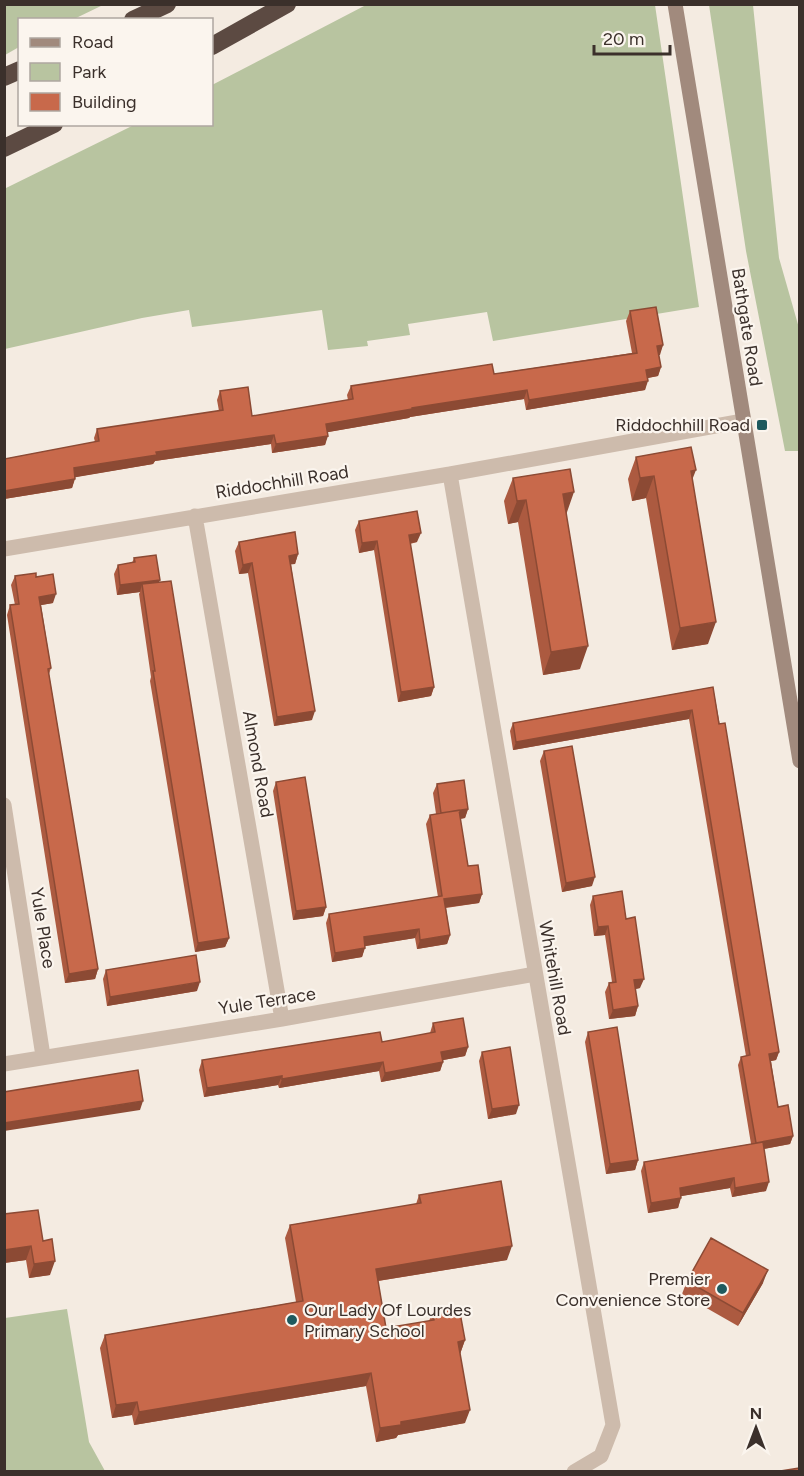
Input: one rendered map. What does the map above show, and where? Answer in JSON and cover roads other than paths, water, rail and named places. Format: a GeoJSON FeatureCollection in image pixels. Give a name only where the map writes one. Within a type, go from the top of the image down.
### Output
{"type":"FeatureCollection","features":[{"type":"Feature","properties":{"kind":"highway"},"geometry":{"type":"LineString","coordinates":[[137,18],[167,4]]}},
{"type":"Feature","properties":{"kind":"highway"},"geometry":{"type":"LineString","coordinates":[[213,45],[287,4]]}},
{"type":"Feature","properties":{"kind":"highway"},"geometry":{"type":"LineString","coordinates":[[4,77],[18,71]]}},
{"type":"Feature","properties":{"kind":"highway"},"geometry":{"type":"LineString","coordinates":[[4,148],[50,126]]}},
{"type":"Feature","properties":{"kind":"main road","name":"Bathgate Road"},"geometry":{"type":"LineString","coordinates":[[675,4],[800,761]]}},
{"type":"Feature","properties":{"kind":"street","name":"Riddochhill Road"},"geometry":{"type":"LineString","coordinates":[[4,549],[743,422]]}},
{"type":"Feature","properties":{"kind":"street","name":"Whitehill Road"},"geometry":{"type":"LineString","coordinates":[[450,474],[613,1425],[601,1456],[574,1472]]}},
{"type":"Feature","properties":{"kind":"street","name":"Almond Road"},"geometry":{"type":"LineString","coordinates":[[195,516],[282,1019]]}},
{"type":"Feature","properties":{"kind":"street","name":"Yule Place"},"geometry":{"type":"LineString","coordinates":[[4,805],[43,1056]]}},
{"type":"Feature","properties":{"kind":"street","name":"Yule Terrace"},"geometry":{"type":"LineString","coordinates":[[4,1064],[282,1019],[535,974]]}},
{"type":"Feature","properties":{"kind":"place","name":"Riddochhill Road"},"geometry":{"type":"Point","coordinates":[762,425]}},
{"type":"Feature","properties":{"kind":"place","name":"Premier Convenience Store"},"geometry":{"type":"Point","coordinates":[722,1289]}},
{"type":"Feature","properties":{"kind":"place","name":"Our Lady Of Lourdes Primary School"},"geometry":{"type":"Point","coordinates":[292,1320]}}]}
